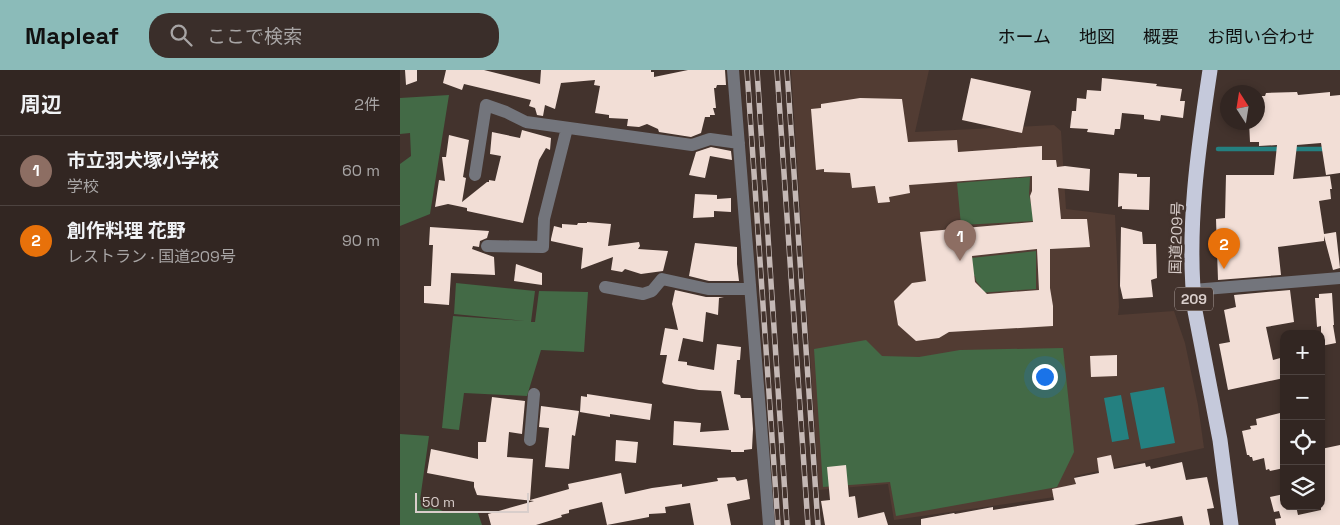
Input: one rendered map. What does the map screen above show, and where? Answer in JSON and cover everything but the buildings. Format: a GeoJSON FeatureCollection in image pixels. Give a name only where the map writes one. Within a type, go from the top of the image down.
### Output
{"type":"FeatureCollection","features":[{"type":"Feature","properties":{"kind":"highway","name":"国道209号"},"geometry":{"type":"LineString","coordinates":[[1210,70],[1196,181],[1192,233],[1193,290],[1195,311],[1220,440],[1231,525]]}},
{"type":"Feature","properties":{"kind":"street"},"geometry":{"type":"LineString","coordinates":[[733,70],[769,525]]}},
{"type":"Feature","properties":{"kind":"street"},"geometry":{"type":"LineString","coordinates":[[474,175],[486,105],[526,122],[692,145],[710,139],[738,143]]}},
{"type":"Feature","properties":{"kind":"street"},"geometry":{"type":"LineString","coordinates":[[487,246],[543,247],[544,218],[566,128]]}},
{"type":"Feature","properties":{"kind":"street"},"geometry":{"type":"LineString","coordinates":[[1193,290],[1340,278]]}},
{"type":"Feature","properties":{"kind":"street"},"geometry":{"type":"LineString","coordinates":[[605,287],[643,294],[652,291],[662,279],[708,289],[750,290]]}},
{"type":"Feature","properties":{"kind":"street"},"geometry":{"type":"LineString","coordinates":[[530,440],[534,394]]}},
{"type":"Feature","properties":{"kind":"shaded area"},"geometry":{"type":"Polygon","coordinates":[[[791,70],[929,70],[915,132],[1054,125],[1061,131],[1066,209],[1115,215],[1118,315],[1174,311],[1185,343],[1198,405],[1204,448],[1075,476],[1076,494],[894,520],[888,484],[819,490],[791,70]]]}},
{"type":"Feature","properties":{"kind":"green space"},"geometry":{"type":"Polygon","coordinates":[[[449,95],[430,214],[400,226],[400,164],[411,156],[410,133],[400,134],[400,98],[449,95]]]}},
{"type":"Feature","properties":{"kind":"green space"},"geometry":{"type":"Polygon","coordinates":[[[1030,177],[1029,194],[1034,221],[961,225],[957,183],[1030,177]]]}},
{"type":"Feature","properties":{"kind":"green space"},"geometry":{"type":"Polygon","coordinates":[[[1036,251],[1036,289],[977,293],[981,287],[976,281],[975,276],[964,275],[962,259],[1036,251]]]}},
{"type":"Feature","properties":{"kind":"green space"},"geometry":{"type":"Polygon","coordinates":[[[456,283],[535,291],[531,322],[535,322],[539,291],[588,292],[584,352],[541,350],[527,396],[464,393],[459,430],[442,428],[453,316],[525,321],[454,314],[456,283]]]}},
{"type":"Feature","properties":{"kind":"green space"},"geometry":{"type":"Polygon","coordinates":[[[866,340],[882,356],[919,357],[960,350],[1063,348],[1074,452],[1057,487],[896,516],[890,482],[823,487],[814,349],[866,340]]]}},
{"type":"Feature","properties":{"kind":"green space"},"geometry":{"type":"Polygon","coordinates":[[[400,434],[429,436],[420,500],[447,513],[478,513],[482,525],[400,525],[400,434]]]}},
{"type":"Feature","properties":{"kind":"water"},"geometry":{"type":"Polygon","coordinates":[[[1164,387],[1175,443],[1141,449],[1130,393],[1164,387]]]}},
{"type":"Feature","properties":{"kind":"water"},"geometry":{"type":"Polygon","coordinates":[[[1121,395],[1129,439],[1112,442],[1104,398],[1121,395]]]}},
{"type":"Feature","properties":{"kind":"waterway"},"geometry":{"type":"LineString","coordinates":[[1218,149],[1281,149]]}},
{"type":"Feature","properties":{"kind":"waterway"},"geometry":{"type":"LineString","coordinates":[[1291,149],[1326,149]]}},
{"type":"Feature","properties":{"kind":"railway"},"geometry":{"type":"LineString","coordinates":[[747,70],[778,525]]}},
{"type":"Feature","properties":{"kind":"railway"},"geometry":{"type":"LineString","coordinates":[[757,70],[787,525]]}},
{"type":"Feature","properties":{"kind":"railway"},"geometry":{"type":"LineString","coordinates":[[777,70],[808,525]]}},
{"type":"Feature","properties":{"kind":"railway"},"geometry":{"type":"LineString","coordinates":[[787,70],[818,525]]}},
{"type":"Feature","properties":{"kind":"place","name":"市立羽犬塚小学校"},"geometry":{"type":"Point","coordinates":[960,261]}},
{"type":"Feature","properties":{"kind":"place","name":"創作料理 花野"},"geometry":{"type":"Point","coordinates":[1224,269]}}]}
